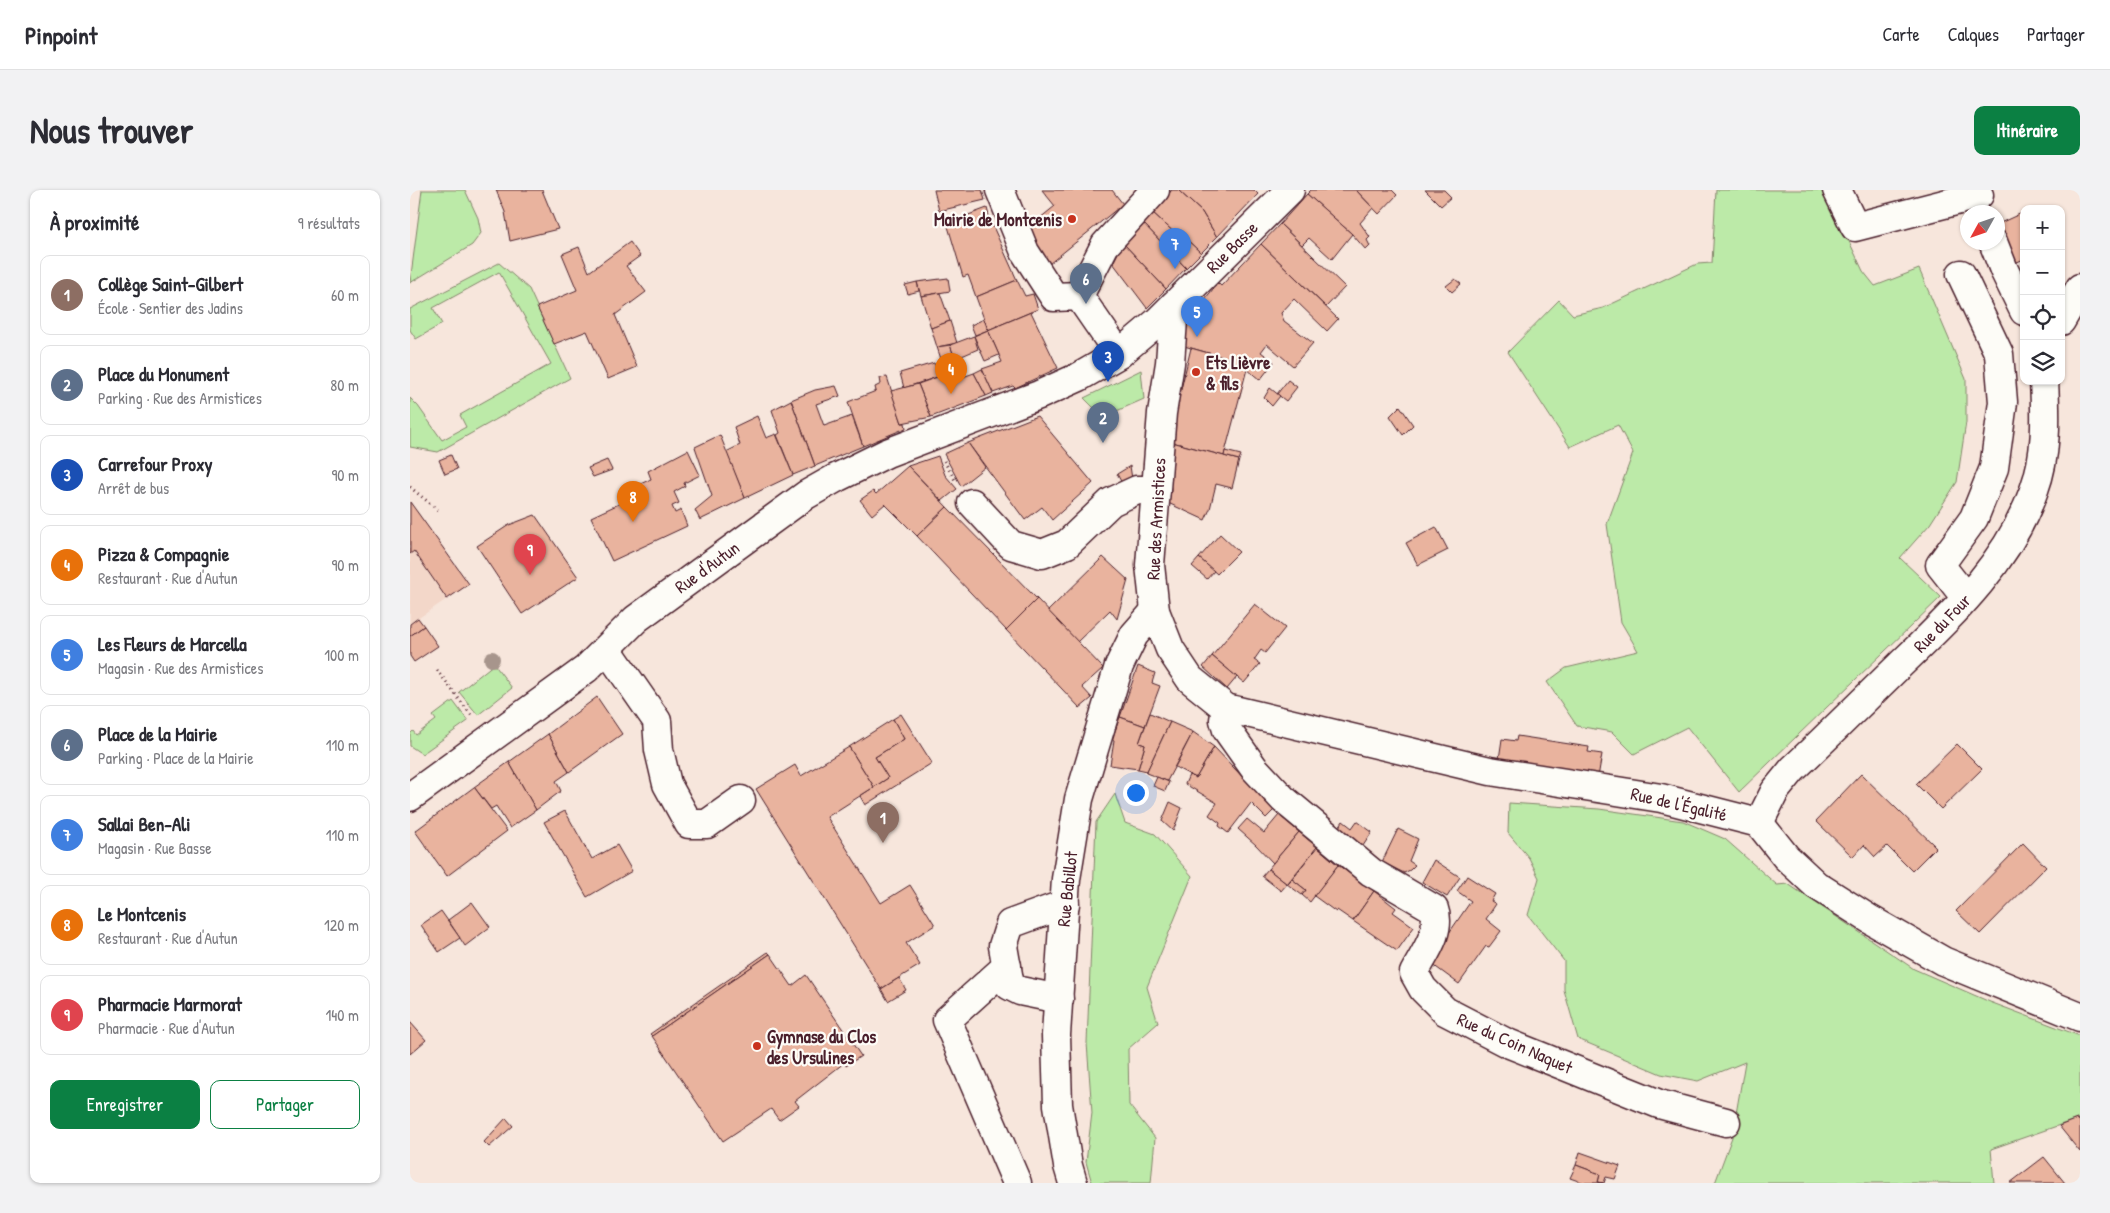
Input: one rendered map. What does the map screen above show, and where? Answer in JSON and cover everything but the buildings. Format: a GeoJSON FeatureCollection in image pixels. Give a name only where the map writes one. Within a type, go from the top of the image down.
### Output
{"type":"FeatureCollection","features":[{"type":"Feature","properties":{"kind":"street"},"geometry":{"type":"LineString","coordinates":[[1000,190],[1025,252],[1054,297],[1079,296]]}},
{"type":"Feature","properties":{"kind":"street"},"geometry":{"type":"LineString","coordinates":[[1079,296],[1105,245],[1154,190]]}},
{"type":"Feature","properties":{"kind":"street","name":"Rue Basse"},"geometry":{"type":"LineString","coordinates":[[1119,354],[1157,322],[1290,190]]}},
{"type":"Feature","properties":{"kind":"street"},"geometry":{"type":"LineString","coordinates":[[1837,190],[1855,227],[1980,199]]}},
{"type":"Feature","properties":{"kind":"street"},"geometry":{"type":"LineString","coordinates":[[1997,250],[2020,303]]}},
{"type":"Feature","properties":{"kind":"street"},"geometry":{"type":"LineString","coordinates":[[1961,274],[1999,354],[2003,402],[1994,468],[1974,518],[1940,565],[1966,598]]}},
{"type":"Feature","properties":{"kind":"street"},"geometry":{"type":"LineString","coordinates":[[2065,314],[2080,288]]}},
{"type":"Feature","properties":{"kind":"street"},"geometry":{"type":"LineString","coordinates":[[1079,296],[1119,354]]}},
{"type":"Feature","properties":{"kind":"street","name":"Rue des Armistices"},"geometry":{"type":"LineString","coordinates":[[1174,305],[1170,363],[1162,413],[1150,565],[1155,611],[1170,649],[1190,679],[1226,708]]}},
{"type":"Feature","properties":{"kind":"street","name":"Rue d'Autun"},"geometry":{"type":"LineString","coordinates":[[410,797],[586,669],[636,619],[806,495],[879,457],[1039,395],[1079,377],[1119,354]]}},
{"type":"Feature","properties":{"kind":"street","name":"Rue du Four"},"geometry":{"type":"LineString","coordinates":[[1759,823],[1775,791],[1793,769],[1950,616],[1987,575],[2016,533],[2035,489],[2045,447],[2044,385]]}},
{"type":"Feature","properties":{"kind":"street"},"geometry":{"type":"LineString","coordinates":[[972,503],[1012,545],[1042,554],[1067,544],[1112,502],[1138,490],[1156,490]]}},
{"type":"Feature","properties":{"kind":"street","name":"Rue Babillot"},"geometry":{"type":"LineString","coordinates":[[1073,1183],[1068,1166],[1058,1105],[1056,1035],[1066,879],[1079,799],[1119,666],[1134,635],[1155,611]]}},
{"type":"Feature","properties":{"kind":"street"},"geometry":{"type":"LineString","coordinates":[[606,649],[657,721],[659,750],[667,784],[690,824],[707,824],[741,800]]}},
{"type":"Feature","properties":{"kind":"street","name":"Rue de l'Égalité"},"geometry":{"type":"LineString","coordinates":[[1226,708],[1490,771],[1661,798],[1759,823]]}},
{"type":"Feature","properties":{"kind":"street","name":"Rue du Coin Naquet"},"geometry":{"type":"LineString","coordinates":[[1226,708],[1224,720],[1227,730],[1254,768],[1283,799],[1371,872],[1434,909],[1438,919],[1435,932],[1414,973],[1423,989],[1445,1011],[1505,1042],[1659,1104],[1726,1122]]}},
{"type":"Feature","properties":{"kind":"street"},"geometry":{"type":"LineString","coordinates":[[1759,823],[1786,857],[1816,885],[1871,920],[1943,961],[2080,1017]]}},
{"type":"Feature","properties":{"kind":"street"},"geometry":{"type":"LineString","coordinates":[[1058,999],[1020,991],[1010,986],[1003,946],[1010,924],[1065,904]]}},
{"type":"Feature","properties":{"kind":"street"},"geometry":{"type":"LineString","coordinates":[[1007,966],[947,1020],[1017,1183]]}},
{"type":"Feature","properties":{"kind":"path"},"geometry":{"type":"LineString","coordinates":[[933,436],[946,466],[962,493],[972,503]]}},
{"type":"Feature","properties":{"kind":"path"},"geometry":{"type":"LineString","coordinates":[[410,487],[438,511]]}},
{"type":"Feature","properties":{"kind":"path"},"geometry":{"type":"LineString","coordinates":[[437,670],[473,716]]}},
{"type":"Feature","properties":{"kind":"shaded area"},"geometry":{"type":"Polygon","coordinates":[[[410,502],[469,584],[410,624],[410,502]]]}},
{"type":"Feature","properties":{"kind":"green space"},"geometry":{"type":"Polygon","coordinates":[[[422,190],[465,190],[478,218],[481,233],[472,245],[410,283],[422,190]]]}},
{"type":"Feature","properties":{"kind":"green space"},"geometry":{"type":"Polygon","coordinates":[[[1716,190],[1825,190],[1863,271],[1875,286],[1919,269],[1966,379],[1966,422],[1957,482],[1930,524],[1900,558],[1941,597],[1739,792],[1687,727],[1634,754],[1612,732],[1577,726],[1547,682],[1566,668],[1638,651],[1621,622],[1607,524],[1633,453],[1618,425],[1570,447],[1508,352],[1559,300],[1573,315],[1603,308],[1697,264],[1712,263],[1716,190]]]}},
{"type":"Feature","properties":{"kind":"green space"},"geometry":{"type":"Polygon","coordinates":[[[499,263],[529,289],[570,378],[438,452],[410,447],[410,398],[418,406],[442,440],[466,427],[460,415],[551,364],[499,272],[433,308],[442,324],[416,339],[410,330],[410,309],[499,263]]]}},
{"type":"Feature","properties":{"kind":"green space"},"geometry":{"type":"Polygon","coordinates":[[[1141,370],[1144,399],[1103,417],[1084,398],[1141,370]]]}},
{"type":"Feature","properties":{"kind":"green space"},"geometry":{"type":"Polygon","coordinates":[[[494,664],[512,688],[478,715],[459,692],[494,664]]]}},
{"type":"Feature","properties":{"kind":"green space"},"geometry":{"type":"Polygon","coordinates":[[[453,701],[468,721],[422,754],[410,746],[410,734],[413,731],[416,735],[436,720],[433,716],[453,701]]]}},
{"type":"Feature","properties":{"kind":"green space"},"geometry":{"type":"Polygon","coordinates":[[[1115,794],[1125,823],[1155,834],[1192,876],[1147,987],[1158,1023],[1128,1049],[1129,1105],[1155,1138],[1151,1183],[1092,1183],[1086,1162],[1092,1113],[1087,1043],[1096,822],[1115,794]]]}},
{"type":"Feature","properties":{"kind":"green space"},"geometry":{"type":"Polygon","coordinates":[[[1509,803],[1599,809],[1683,821],[1725,839],[1777,885],[1788,884],[1914,969],[1990,1002],[2080,1036],[2080,1118],[1991,1149],[1994,1183],[1715,1183],[1732,1137],[1745,1062],[1698,1081],[1661,1074],[1578,1039],[1564,990],[1564,961],[1528,915],[1539,878],[1529,858],[1508,833],[1509,803]]]}},
{"type":"Feature","properties":{"kind":"place","name":"Mairie de Montcenis"},"geometry":{"type":"Point","coordinates":[1072,219]}},
{"type":"Feature","properties":{"kind":"place","name":"Sallai Ben-Ali"},"geometry":{"type":"Point","coordinates":[1175,269]}},
{"type":"Feature","properties":{"kind":"place","name":"Place de la Mairie"},"geometry":{"type":"Point","coordinates":[1086,304]}},
{"type":"Feature","properties":{"kind":"place","name":"Les Fleurs de Marcella"},"geometry":{"type":"Point","coordinates":[1197,337]}},
{"type":"Feature","properties":{"kind":"place","name":"Ets Lièvre & fils"},"geometry":{"type":"Point","coordinates":[1196,372]}},
{"type":"Feature","properties":{"kind":"place","name":"Carrefour Proxy"},"geometry":{"type":"Point","coordinates":[1108,382]}},
{"type":"Feature","properties":{"kind":"place","name":"Pizza & Compagnie"},"geometry":{"type":"Point","coordinates":[951,394]}},
{"type":"Feature","properties":{"kind":"place","name":"Place du Monument"},"geometry":{"type":"Point","coordinates":[1103,443]}},
{"type":"Feature","properties":{"kind":"place","name":"Le Montcenis"},"geometry":{"type":"Point","coordinates":[633,522]}},
{"type":"Feature","properties":{"kind":"place","name":"Pharmacie Marmorat"},"geometry":{"type":"Point","coordinates":[530,575]}},
{"type":"Feature","properties":{"kind":"place","name":"Collège Saint-Gilbert"},"geometry":{"type":"Point","coordinates":[883,843]}},
{"type":"Feature","properties":{"kind":"place","name":"Gymnase du Clos des Ursulines"},"geometry":{"type":"Point","coordinates":[757,1046]}}]}
